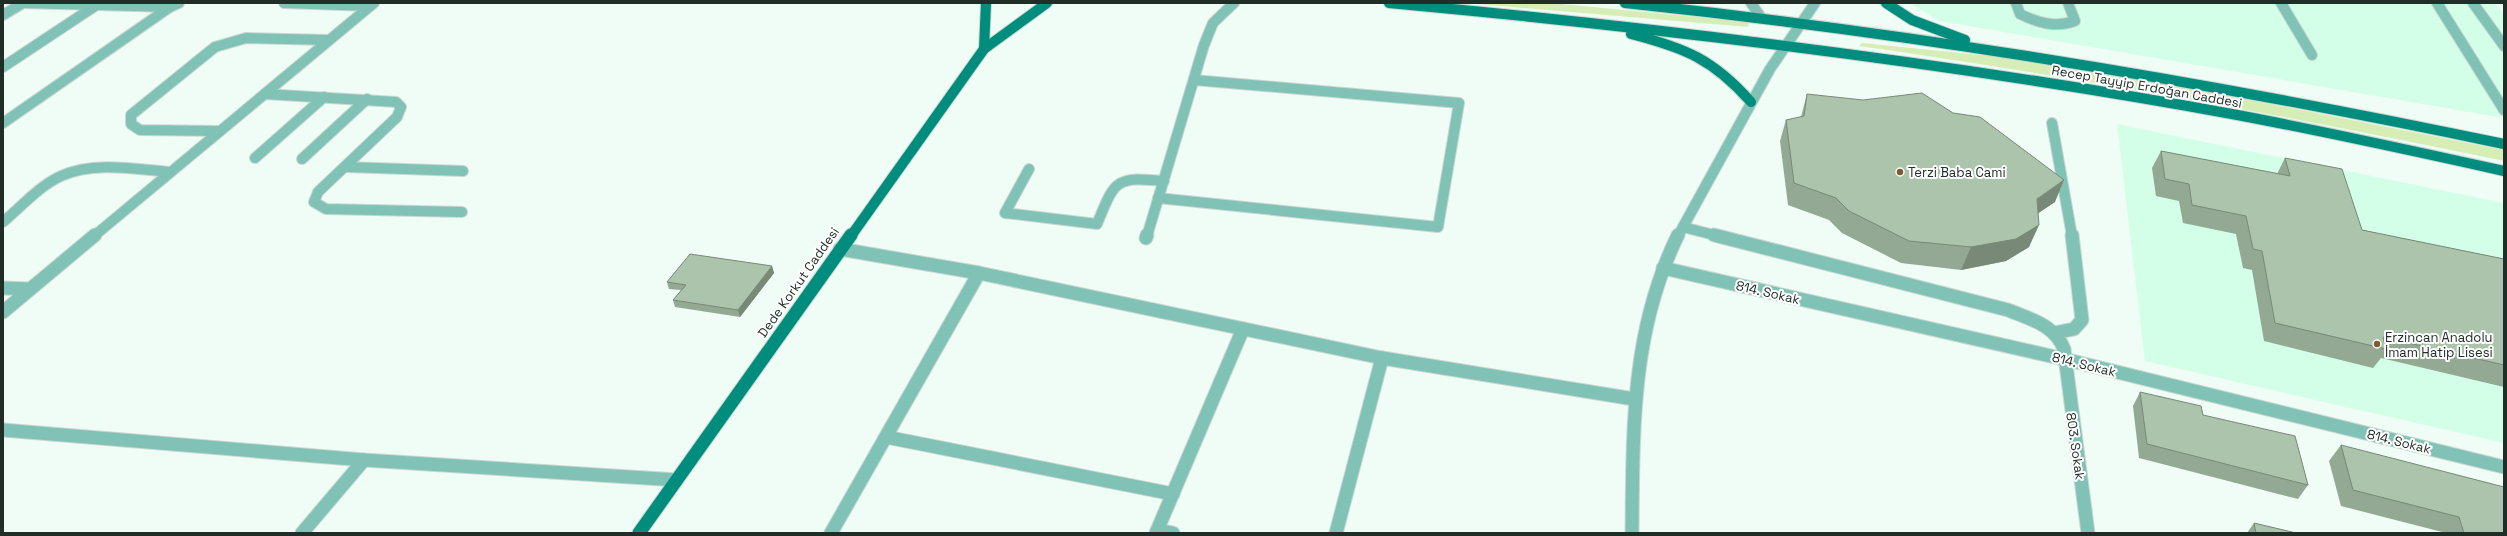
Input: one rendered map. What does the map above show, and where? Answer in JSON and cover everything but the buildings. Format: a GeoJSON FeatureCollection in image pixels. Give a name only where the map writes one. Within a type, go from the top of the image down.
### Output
{"type":"FeatureCollection","features":[{"type":"Feature","properties":{"kind":"main road"},"geometry":{"type":"LineString","coordinates":[[984,49],[986,3]]}},
{"type":"Feature","properties":{"kind":"main road","name":"Dede Korkut Caddesi"},"geometry":{"type":"LineString","coordinates":[[639,533],[984,49],[1047,3]]}},
{"type":"Feature","properties":{"kind":"main road"},"geometry":{"type":"LineString","coordinates":[[1388,3],[1583,22],[1665,43],[1704,60],[1727,76],[1751,102]]}},
{"type":"Feature","properties":{"kind":"main road","name":"Recep Tayyip Erdoğan Caddesi"},"geometry":{"type":"LineString","coordinates":[[1625,3],[1800,21],[2210,84],[2504,144]]}},
{"type":"Feature","properties":{"kind":"main road"},"geometry":{"type":"LineString","coordinates":[[1886,3],[1912,20],[2000,51]]}},
{"type":"Feature","properties":{"kind":"main road","name":"Recep Tayyip Erdoğan Caddesi"},"geometry":{"type":"LineString","coordinates":[[1583,22],[1783,46],[2009,77],[2146,99],[2319,131],[2504,171]]}},
{"type":"Feature","properties":{"kind":"street"},"geometry":{"type":"LineString","coordinates":[[3,15],[22,3],[174,5]]}},
{"type":"Feature","properties":{"kind":"street"},"geometry":{"type":"LineString","coordinates":[[284,3],[372,5]]}},
{"type":"Feature","properties":{"kind":"street"},"geometry":{"type":"LineString","coordinates":[[1146,238],[1194,80],[1213,24],[1234,3]]}},
{"type":"Feature","properties":{"kind":"street"},"geometry":{"type":"LineString","coordinates":[[1751,3],[1760,16]]}},
{"type":"Feature","properties":{"kind":"street"},"geometry":{"type":"LineString","coordinates":[[1632,533],[1634,399],[1647,327],[1663,268],[1682,227],[1783,46],[1800,21],[1815,3]]}},
{"type":"Feature","properties":{"kind":"street"},"geometry":{"type":"LineString","coordinates":[[2016,3],[2020,14],[2026,17],[2057,24],[2075,21],[2068,3]]}},
{"type":"Feature","properties":{"kind":"street"},"geometry":{"type":"LineString","coordinates":[[2281,3],[2312,55]]}},
{"type":"Feature","properties":{"kind":"street"},"geometry":{"type":"LineString","coordinates":[[2437,3],[2504,110]]}},
{"type":"Feature","properties":{"kind":"street"},"geometry":{"type":"LineString","coordinates":[[2473,3],[2504,46]]}},
{"type":"Feature","properties":{"kind":"street"},"geometry":{"type":"LineString","coordinates":[[3,67],[98,4]]}},
{"type":"Feature","properties":{"kind":"street"},"geometry":{"type":"LineString","coordinates":[[3,123],[174,5]]}},
{"type":"Feature","properties":{"kind":"street"},"geometry":{"type":"LineString","coordinates":[[3,312],[372,5]]}},
{"type":"Feature","properties":{"kind":"street"},"geometry":{"type":"LineString","coordinates":[[220,131],[140,130],[131,124],[131,115],[215,47],[246,38],[330,40]]}},
{"type":"Feature","properties":{"kind":"street"},"geometry":{"type":"LineString","coordinates":[[1158,198],[1438,227],[1459,103],[1194,80]]}},
{"type":"Feature","properties":{"kind":"street"},"geometry":{"type":"LineString","coordinates":[[265,94],[367,99],[396,102],[401,108],[397,118],[318,192],[314,202],[326,208],[462,212]]}},
{"type":"Feature","properties":{"kind":"street"},"geometry":{"type":"LineString","coordinates":[[255,158],[324,97]]}},
{"type":"Feature","properties":{"kind":"street"},"geometry":{"type":"LineString","coordinates":[[302,159],[367,99]]}},
{"type":"Feature","properties":{"kind":"street"},"geometry":{"type":"LineString","coordinates":[[1682,227],[2008,310],[2047,327],[2054,333],[2070,332],[2080,325],[2082,320],[2070,217],[2052,123]]}},
{"type":"Feature","properties":{"kind":"street"},"geometry":{"type":"LineString","coordinates":[[346,167],[464,171]]}},
{"type":"Feature","properties":{"kind":"street"},"geometry":{"type":"LineString","coordinates":[[3,222],[60,176],[76,171],[94,168],[170,172]]}},
{"type":"Feature","properties":{"kind":"street"},"geometry":{"type":"LineString","coordinates":[[1029,169],[1005,213],[1097,224],[1112,188],[1116,184],[1135,179],[1164,181]]}},
{"type":"Feature","properties":{"kind":"street"},"geometry":{"type":"LineString","coordinates":[[840,249],[979,273],[1382,358],[1634,399]]}},
{"type":"Feature","properties":{"kind":"street","name":"814. Sokak"},"geometry":{"type":"LineString","coordinates":[[1663,268],[2064,359],[2504,467]]}},
{"type":"Feature","properties":{"kind":"street"},"geometry":{"type":"LineString","coordinates":[[832,533],[979,273]]}},
{"type":"Feature","properties":{"kind":"street"},"geometry":{"type":"LineString","coordinates":[[3,288],[30,289]]}},
{"type":"Feature","properties":{"kind":"street"},"geometry":{"type":"LineString","coordinates":[[1173,533],[1157,531],[1243,329]]}},
{"type":"Feature","properties":{"kind":"street","name":"803. Sokak"},"geometry":{"type":"LineString","coordinates":[[2054,333],[2064,346],[2064,359],[2088,533]]}},
{"type":"Feature","properties":{"kind":"street"},"geometry":{"type":"LineString","coordinates":[[1336,533],[1382,358]]}},
{"type":"Feature","properties":{"kind":"street"},"geometry":{"type":"LineString","coordinates":[[3,430],[364,460],[677,480]]}},
{"type":"Feature","properties":{"kind":"street"},"geometry":{"type":"LineString","coordinates":[[886,437],[1173,494]]}},
{"type":"Feature","properties":{"kind":"street"},"geometry":{"type":"LineString","coordinates":[[302,533],[364,460]]}},
{"type":"Feature","properties":{"kind":"shaded area"},"geometry":{"type":"Polygon","coordinates":[[[1465,3],[1551,3],[1749,22],[1748,27],[1465,3]]]}},
{"type":"Feature","properties":{"kind":"shaded area"},"geometry":{"type":"Polygon","coordinates":[[[1909,3],[2495,3],[2504,14],[2504,118],[1940,21],[1909,3]]]}},
{"type":"Feature","properties":{"kind":"shaded area"},"geometry":{"type":"Polygon","coordinates":[[[1862,43],[2000,57],[2184,87],[2504,150],[2504,161],[2343,128],[2183,98],[1859,46],[1862,43]]]}},
{"type":"Feature","properties":{"kind":"shaded area"},"geometry":{"type":"Polygon","coordinates":[[[2117,124],[2504,203],[2504,443],[2145,361],[2117,124]]]}},
{"type":"Feature","properties":{"kind":"place","name":"Terzi Baba Cami"},"geometry":{"type":"Point","coordinates":[1900,172]}},
{"type":"Feature","properties":{"kind":"place","name":"Erzincan Anadolu İmam Hatip Lisesi"},"geometry":{"type":"Point","coordinates":[2377,344]}}]}
